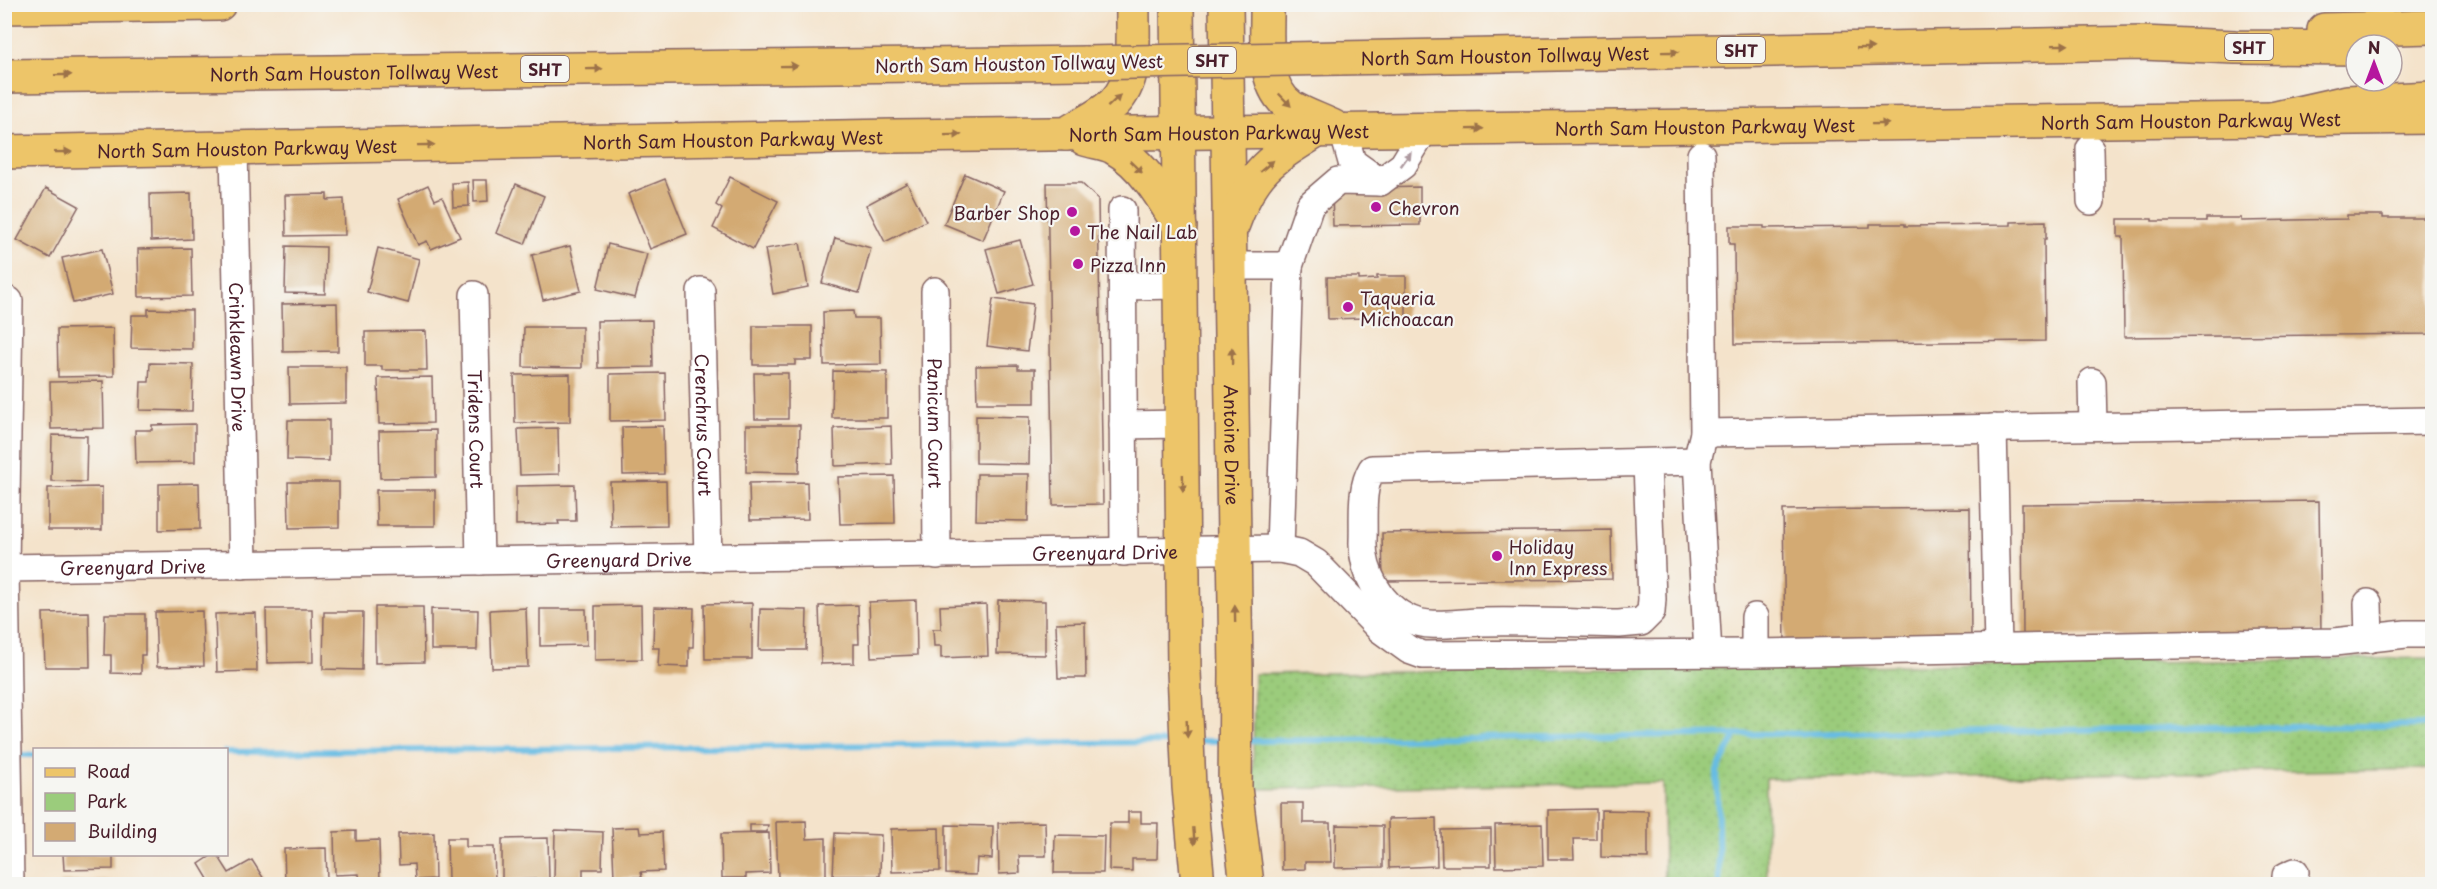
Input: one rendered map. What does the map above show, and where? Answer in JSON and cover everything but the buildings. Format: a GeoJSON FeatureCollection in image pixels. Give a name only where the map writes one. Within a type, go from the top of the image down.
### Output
{"type":"FeatureCollection","features":[{"type":"Feature","properties":{"kind":"main road"},"geometry":{"type":"LineString","coordinates":[[4,8],[219,4]]}},
{"type":"Feature","properties":{"kind":"main road"},"geometry":{"type":"LineString","coordinates":[[1066,134],[1112,104],[1125,90],[1131,75],[1134,4]]}},
{"type":"Feature","properties":{"kind":"main road"},"geometry":{"type":"LineString","coordinates":[[1178,4],[1184,671],[1189,787],[1198,885]]}},
{"type":"Feature","properties":{"kind":"main road","name":"Antoine Drive"},"geometry":{"type":"LineString","coordinates":[[1226,4],[1235,551],[1235,788],[1247,885]]}},
{"type":"Feature","properties":{"kind":"main road"},"geometry":{"type":"LineString","coordinates":[[1267,4],[1269,72],[1280,97],[1330,131]]}},
{"type":"Feature","properties":{"kind":"main road","name":"North Sam Houston Tollway West"},"geometry":{"type":"LineString","coordinates":[[2142,43],[2250,33],[2433,27]]}},
{"type":"Feature","properties":{"kind":"main road","name":"North Sam Houston Tollway West"},"geometry":{"type":"LineString","coordinates":[[4,76],[1086,63],[2142,43],[2344,48]]}},
{"type":"Feature","properties":{"kind":"main road"},"geometry":{"type":"LineString","coordinates":[[2404,48],[2433,48]]}},
{"type":"Feature","properties":{"kind":"main road"},"geometry":{"type":"LineString","coordinates":[[2267,120],[2348,102],[2433,98]]}},
{"type":"Feature","properties":{"kind":"main road","name":"North Sam Houston Parkway West"},"geometry":{"type":"LineString","coordinates":[[4,152],[1179,132],[2433,117]]}},
{"type":"Feature","properties":{"kind":"main road"},"geometry":{"type":"LineString","coordinates":[[1230,250],[1242,199],[1258,174],[1283,152],[1330,131]]}},
{"type":"Feature","properties":{"kind":"main road"},"geometry":{"type":"LineString","coordinates":[[1066,134],[1113,147],[1134,164],[1168,206],[1180,227]]}},
{"type":"Feature","properties":{"kind":"street"},"geometry":{"type":"LineString","coordinates":[[1425,129],[1403,165],[1380,182],[1338,181],[1310,205],[1289,266],[1280,549],[1299,553],[1316,563],[1380,629],[1409,650],[1423,655],[1755,653],[2334,642],[2406,634],[2433,634]]}},
{"type":"Feature","properties":{"kind":"street"},"geometry":{"type":"LineString","coordinates":[[1330,131],[1352,162],[1380,182]]}},
{"type":"Feature","properties":{"kind":"street","name":"Crinkleawn Drive"},"geometry":{"type":"LineString","coordinates":[[234,149],[243,565]]}},
{"type":"Feature","properties":{"kind":"street"},"geometry":{"type":"LineString","coordinates":[[2090,149],[2091,201]]}},
{"type":"Feature","properties":{"kind":"street"},"geometry":{"type":"LineString","coordinates":[[1701,154],[1704,433],[1697,461],[1708,653]]}},
{"type":"Feature","properties":{"kind":"street"},"geometry":{"type":"LineString","coordinates":[[1122,210],[1124,552]]}},
{"type":"Feature","properties":{"kind":"street"},"geometry":{"type":"LineString","coordinates":[[1230,250],[1289,266]]}},
{"type":"Feature","properties":{"kind":"street"},"geometry":{"type":"LineString","coordinates":[[1123,286],[1180,285]]}},
{"type":"Feature","properties":{"kind":"street","name":"Crenchrus Court"},"geometry":{"type":"LineString","coordinates":[[701,291],[708,558]]}},
{"type":"Feature","properties":{"kind":"street","name":"Panicum Court"},"geometry":{"type":"LineString","coordinates":[[935,291],[937,555]]}},
{"type":"Feature","properties":{"kind":"street","name":"Tridens Court"},"geometry":{"type":"LineString","coordinates":[[474,295],[480,561]]}},
{"type":"Feature","properties":{"kind":"street"},"geometry":{"type":"LineString","coordinates":[[9,301],[5,568],[10,885]]}},
{"type":"Feature","properties":{"kind":"street"},"geometry":{"type":"LineString","coordinates":[[2092,382],[2093,426]]}},
{"type":"Feature","properties":{"kind":"street"},"geometry":{"type":"LineString","coordinates":[[1704,433],[2093,426],[2364,432],[2433,421]]}},
{"type":"Feature","properties":{"kind":"street"},"geometry":{"type":"LineString","coordinates":[[1123,425],[1182,424]]}},
{"type":"Feature","properties":{"kind":"street"},"geometry":{"type":"LineString","coordinates":[[1993,428],[1998,648]]}},
{"type":"Feature","properties":{"kind":"street"},"geometry":{"type":"LineString","coordinates":[[1647,463],[1652,599],[1651,612],[1641,622],[1438,624],[1407,619],[1390,607],[1366,570],[1363,551],[1365,480],[1372,469],[1697,461]]}},
{"type":"Feature","properties":{"kind":"street","name":"Greenyard Drive"},"geometry":{"type":"LineString","coordinates":[[5,568],[1280,549]]}},
{"type":"Feature","properties":{"kind":"street"},"geometry":{"type":"LineString","coordinates":[[2368,603],[2369,639]]}},
{"type":"Feature","properties":{"kind":"street"},"geometry":{"type":"LineString","coordinates":[[1755,617],[1755,653]]}},
{"type":"Feature","properties":{"kind":"street"},"geometry":{"type":"LineString","coordinates":[[1482,622],[1490,641],[1491,655]]}},
{"type":"Feature","properties":{"kind":"green space"},"geometry":{"type":"Polygon","coordinates":[[[2432,658],[2432,769],[1766,779],[1767,884],[1664,884],[1663,783],[1253,789],[1254,674],[2432,658]]]}},
{"type":"Feature","properties":{"kind":"waterway"},"geometry":{"type":"LineString","coordinates":[[1244,741],[2432,725]]}},
{"type":"Feature","properties":{"kind":"waterway"},"geometry":{"type":"LineString","coordinates":[[1719,884],[1717,771],[1736,735]]}},
{"type":"Feature","properties":{"kind":"waterway"},"geometry":{"type":"LineString","coordinates":[[1196,741],[1225,741]]}},
{"type":"Feature","properties":{"kind":"waterway"},"geometry":{"type":"LineString","coordinates":[[228,752],[1177,742]]}},
{"type":"Feature","properties":{"kind":"waterway"},"geometry":{"type":"LineString","coordinates":[[14,755],[33,755]]}},
{"type":"Feature","properties":{"kind":"place","name":"Chevron"},"geometry":{"type":"Point","coordinates":[1376,207]}},
{"type":"Feature","properties":{"kind":"place","name":"Barber Shop"},"geometry":{"type":"Point","coordinates":[1072,212]}},
{"type":"Feature","properties":{"kind":"place","name":"The Nail Lab"},"geometry":{"type":"Point","coordinates":[1075,231]}},
{"type":"Feature","properties":{"kind":"place","name":"Pizza Inn"},"geometry":{"type":"Point","coordinates":[1078,264]}},
{"type":"Feature","properties":{"kind":"place","name":"Taqueria Michoacan"},"geometry":{"type":"Point","coordinates":[1348,307]}},
{"type":"Feature","properties":{"kind":"place","name":"Holiday Inn Express"},"geometry":{"type":"Point","coordinates":[1497,556]}}]}
